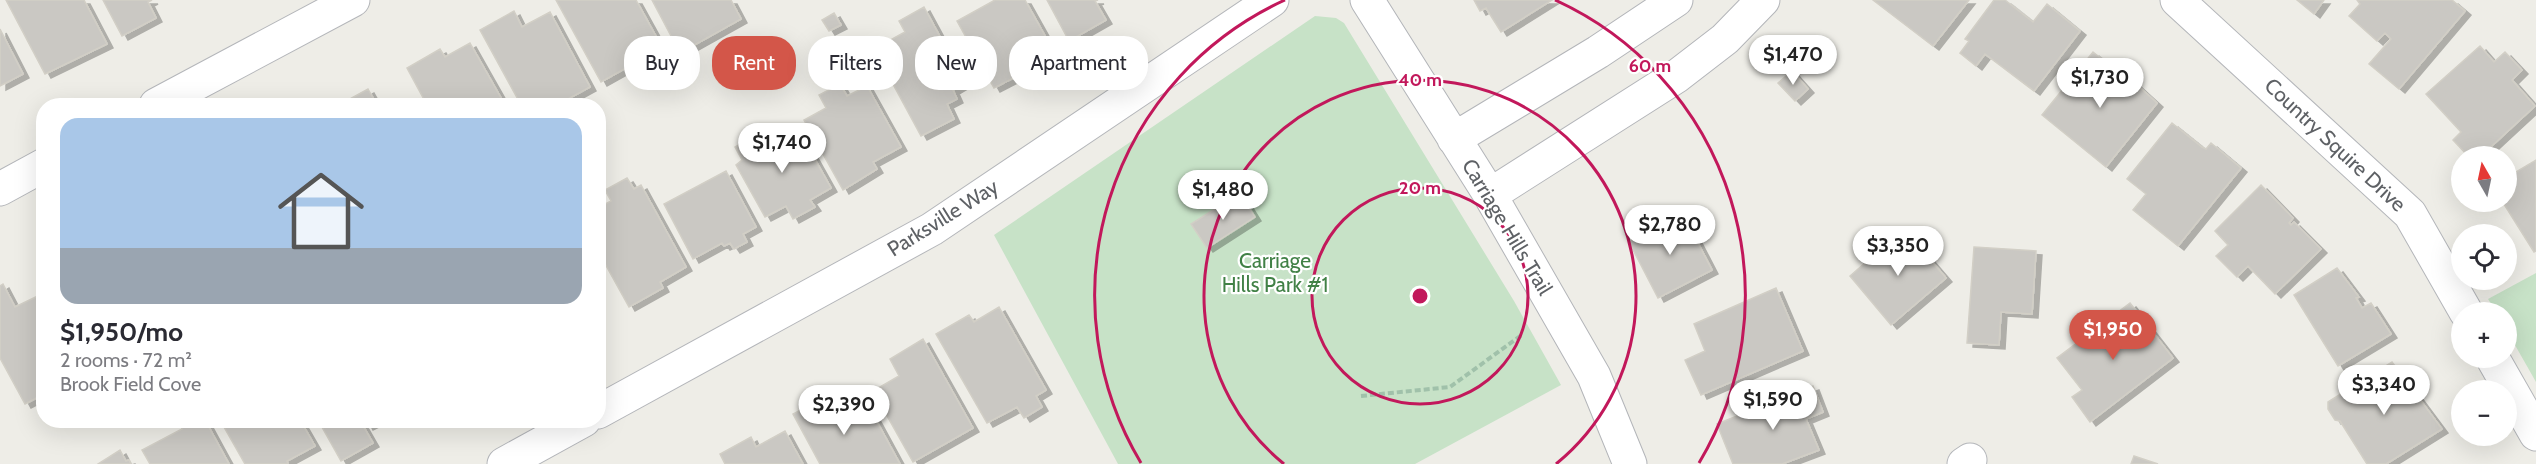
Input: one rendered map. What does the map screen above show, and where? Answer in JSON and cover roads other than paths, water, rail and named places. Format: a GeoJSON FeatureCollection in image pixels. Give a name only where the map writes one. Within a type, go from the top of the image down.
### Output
{"type":"FeatureCollection","features":[{"type":"Feature","properties":{"kind":"street"},"geometry":{"type":"LineString","coordinates":[[169,98],[353,0]]}},
{"type":"Feature","properties":{"kind":"street","name":"Parksville Way"},"geometry":{"type":"LineString","coordinates":[[606,408],[932,229],[1272,0]]}},
{"type":"Feature","properties":{"kind":"street","name":"Carriage Hills Trail"},"geometry":{"type":"LineString","coordinates":[[1367,0],[1490,195],[1594,376],[1630,464]]}},
{"type":"Feature","properties":{"kind":"street"},"geometry":{"type":"LineString","coordinates":[[1454,139],[1598,52],[1676,0]]}},
{"type":"Feature","properties":{"kind":"street"},"geometry":{"type":"LineString","coordinates":[[1490,195],[1677,76],[1725,39],[1763,0]]}},
{"type":"Feature","properties":{"kind":"street","name":"Country Squire Drive"},"geometry":{"type":"LineString","coordinates":[[2177,0],[2410,214],[2460,302]]}},
{"type":"Feature","properties":{"kind":"street"},"geometry":{"type":"LineString","coordinates":[[0,189],[36,169]]}},
{"type":"Feature","properties":{"kind":"street"},"geometry":{"type":"LineString","coordinates":[[2498,368],[2536,434]]}},
{"type":"Feature","properties":{"kind":"street"},"geometry":{"type":"LineString","coordinates":[[504,464],[569,428]]}},
{"type":"Feature","properties":{"kind":"park label","name":"Carriage Hills Park #1"},"geometry":{"type":"Point","coordinates":[1275,273]}}]}
